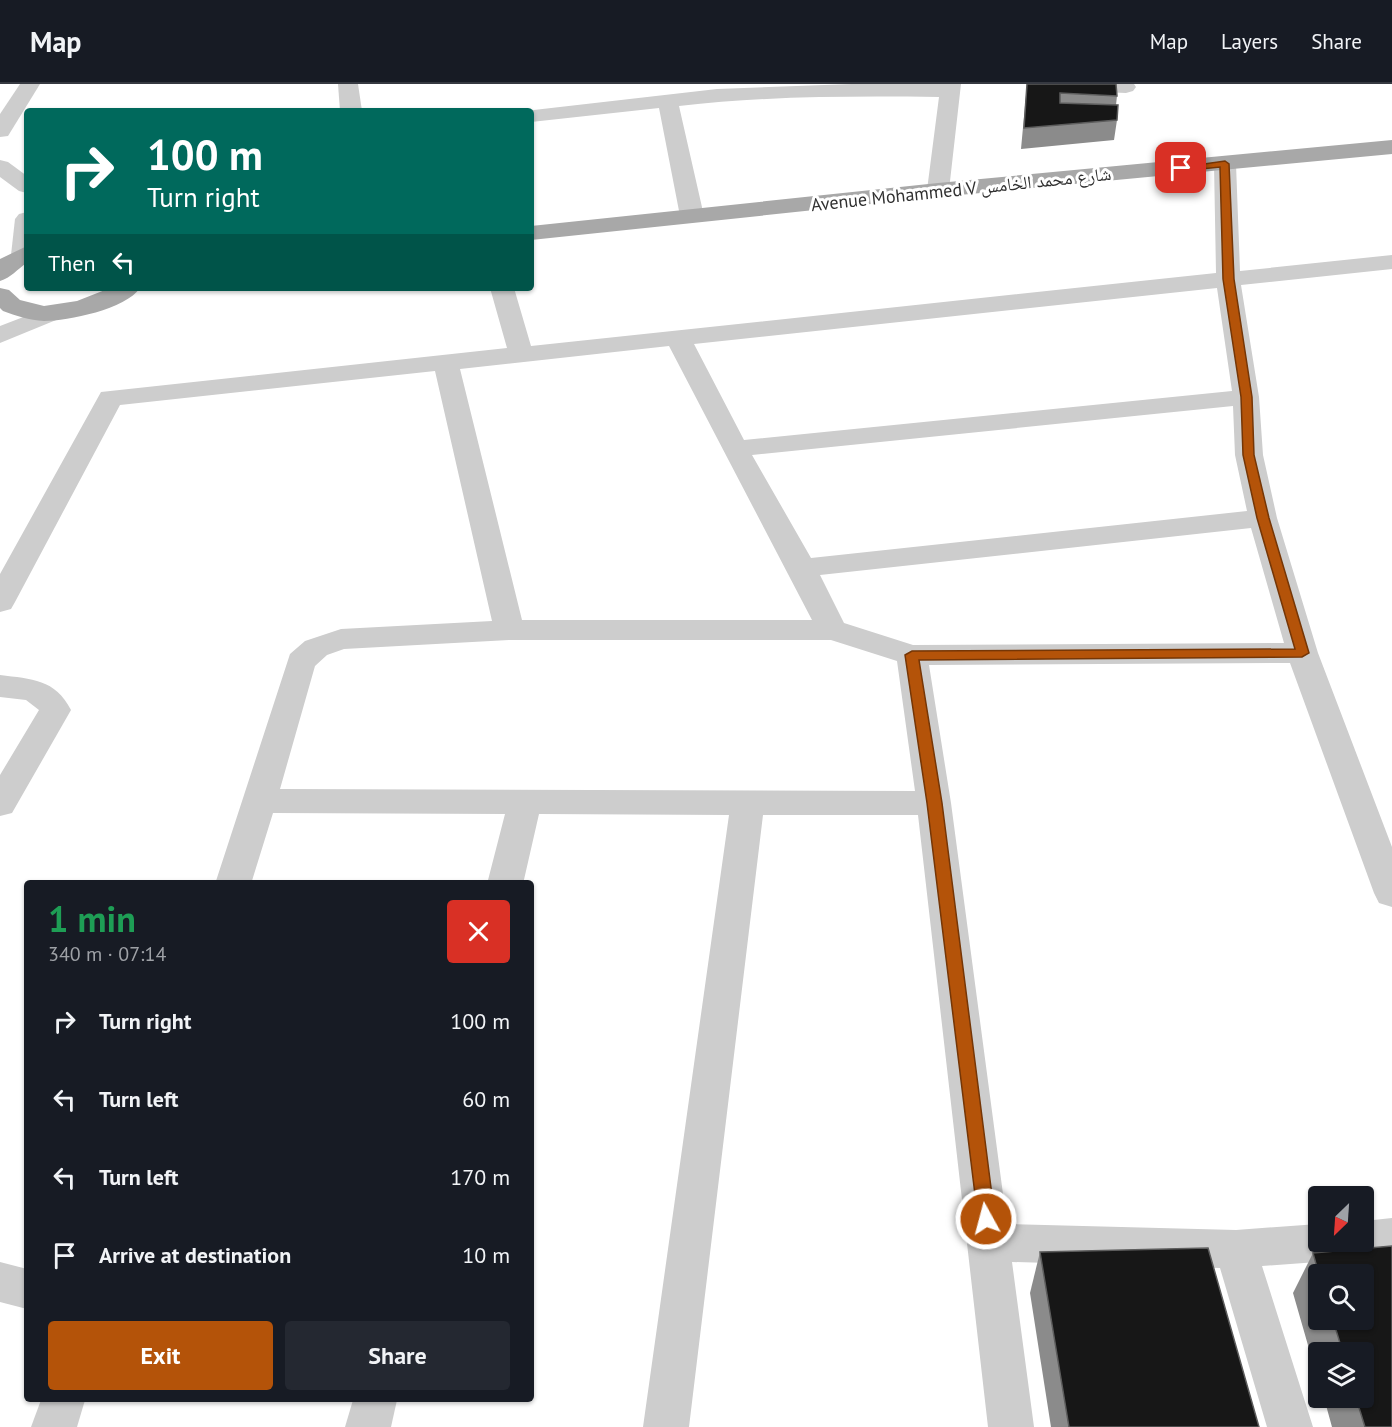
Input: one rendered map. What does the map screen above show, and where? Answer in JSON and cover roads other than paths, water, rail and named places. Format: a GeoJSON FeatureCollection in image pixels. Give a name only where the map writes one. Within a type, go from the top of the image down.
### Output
{"type":"FeatureCollection","features":[{"type":"Feature","properties":{"kind":"main road","name":"Avenue Mohammed V شارع محمد الخامس"},"geometry":{"type":"LineString","coordinates":[[534,233],[938,190],[1392,147]]}},
{"type":"Feature","properties":{"kind":"main road"},"geometry":{"type":"LineString","coordinates":[[7,281],[34,312],[52,313],[95,306],[122,291]]}},
{"type":"Feature","properties":{"kind":"street"},"geometry":{"type":"LineString","coordinates":[[0,130],[30,84]]}},
{"type":"Feature","properties":{"kind":"street"},"geometry":{"type":"LineString","coordinates":[[348,84],[351,108]]}},
{"type":"Feature","properties":{"kind":"street"},"geometry":{"type":"LineString","coordinates":[[1052,84],[1126,87]]}},
{"type":"Feature","properties":{"kind":"street"},"geometry":{"type":"LineString","coordinates":[[534,116],[668,101],[716,90],[839,91],[950,88],[938,190]]}},
{"type":"Feature","properties":{"kind":"street"},"geometry":{"type":"LineString","coordinates":[[668,101],[692,216]]}},
{"type":"Feature","properties":{"kind":"street"},"geometry":{"type":"LineString","coordinates":[[1225,164],[1228,279],[1246,397],[1249,455],[1263,518],[1302,653],[1392,892]]}},
{"type":"Feature","properties":{"kind":"street"},"geometry":{"type":"LineString","coordinates":[[7,281],[24,228]]}},
{"type":"Feature","properties":{"kind":"street"},"geometry":{"type":"LineString","coordinates":[[0,603],[110,398],[1392,262]]}},
{"type":"Feature","properties":{"kind":"street"},"geometry":{"type":"LineString","coordinates":[[503,291],[521,354]]}},
{"type":"Feature","properties":{"kind":"street"},"geometry":{"type":"LineString","coordinates":[[0,335],[52,313]]}},
{"type":"Feature","properties":{"kind":"street"},"geometry":{"type":"LineString","coordinates":[[678,338],[735,449],[802,568],[832,630]]}},
{"type":"Feature","properties":{"kind":"street"},"geometry":{"type":"LineString","coordinates":[[446,362],[508,630]]}},
{"type":"Feature","properties":{"kind":"street"},"geometry":{"type":"LineString","coordinates":[[735,449],[1246,397]]}},
{"type":"Feature","properties":{"kind":"street"},"geometry":{"type":"LineString","coordinates":[[802,568],[1263,518]]}},
{"type":"Feature","properties":{"kind":"street"},"geometry":{"type":"LineString","coordinates":[[234,880],[301,661],[316,648],[341,639],[508,630],[832,630],[912,655],[1302,653]]}},
{"type":"Feature","properties":{"kind":"street"},"geometry":{"type":"LineString","coordinates":[[912,655],[934,803],[1011,1427]]}},
{"type":"Feature","properties":{"kind":"street"},"geometry":{"type":"LineString","coordinates":[[0,686],[43,693],[51,699],[55,710],[0,804]]}},
{"type":"Feature","properties":{"kind":"street"},"geometry":{"type":"LineString","coordinates":[[260,801],[934,803]]}},
{"type":"Feature","properties":{"kind":"street"},"geometry":{"type":"LineString","coordinates":[[506,880],[525,802]]}},
{"type":"Feature","properties":{"kind":"street"},"geometry":{"type":"LineString","coordinates":[[666,1427],[748,802]]}},
{"type":"Feature","properties":{"kind":"street"},"geometry":{"type":"LineString","coordinates":[[1374,1239],[1392,1237]]}},
{"type":"Feature","properties":{"kind":"street"},"geometry":{"type":"LineString","coordinates":[[989,1242],[1236,1249],[1308,1244]]}},
{"type":"Feature","properties":{"kind":"street"},"geometry":{"type":"LineString","coordinates":[[1236,1249],[1290,1427]]}},
{"type":"Feature","properties":{"kind":"street"},"geometry":{"type":"LineString","coordinates":[[0,1282],[24,1288]]}},
{"type":"Feature","properties":{"kind":"street"},"geometry":{"type":"LineString","coordinates":[[54,1427],[62,1402]]}},
{"type":"Feature","properties":{"kind":"street"},"geometry":{"type":"LineString","coordinates":[[368,1427],[374,1402]]}}]}
